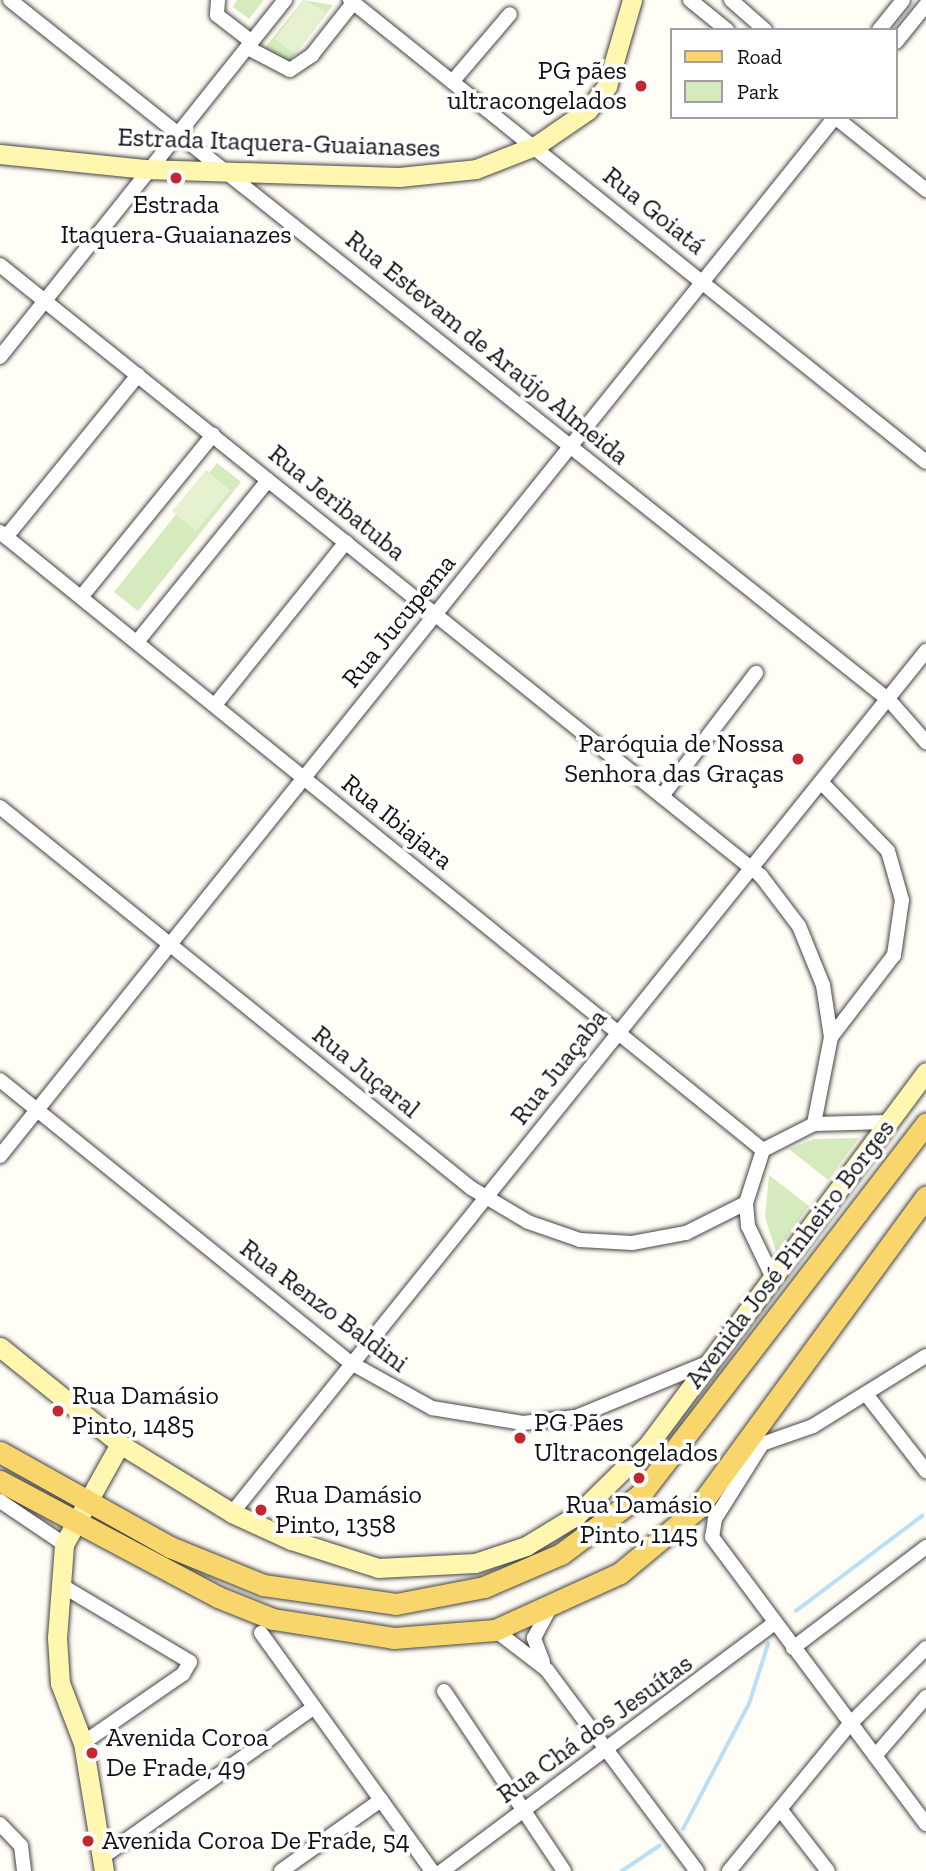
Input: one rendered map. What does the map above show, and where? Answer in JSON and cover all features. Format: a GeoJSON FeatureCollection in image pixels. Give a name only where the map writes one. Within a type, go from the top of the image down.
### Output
{"type":"FeatureCollection","features":[{"type":"Feature","properties":{"kind":"main road","name":"Avenida José Pinheiro Borges"},"geometry":{"type":"LineString","coordinates":[[0,1481],[212,1565],[305,1595],[396,1604],[439,1599],[520,1574],[561,1554],[640,1495],[926,1123]]}},
{"type":"Feature","properties":{"kind":"main road","name":"Avenida José Pinheiro Borges"},"geometry":{"type":"LineString","coordinates":[[0,1452],[78,1510],[218,1597],[273,1619],[394,1638],[495,1630],[549,1610],[658,1546],[698,1508],[757,1441],[926,1196]]}},
{"type":"Feature","properties":{"kind":"street","name":"Rua Estevam de Araújo Almeida"},"geometry":{"type":"LineString","coordinates":[[10,0],[226,169],[887,699],[926,742]]}},
{"type":"Feature","properties":{"kind":"street"},"geometry":{"type":"LineString","coordinates":[[218,0],[217,15],[250,45],[290,69],[312,55],[352,1]]}},
{"type":"Feature","properties":{"kind":"street"},"geometry":{"type":"LineString","coordinates":[[0,358],[285,0]]}},
{"type":"Feature","properties":{"kind":"street","name":"Estrada Itaquera-Guaianases"},"geometry":{"type":"LineString","coordinates":[[0,154],[152,169],[438,177],[533,147],[572,123],[607,86],[632,0]]}},
{"type":"Feature","properties":{"kind":"street"},"geometry":{"type":"LineString","coordinates":[[690,0],[725,28]]}},
{"type":"Feature","properties":{"kind":"street"},"geometry":{"type":"LineString","coordinates":[[731,0],[763,28]]}},
{"type":"Feature","properties":{"kind":"street"},"geometry":{"type":"LineString","coordinates":[[881,28],[903,0]]}},
{"type":"Feature","properties":{"kind":"street","name":"Rua Goiatá"},"geometry":{"type":"LineString","coordinates":[[352,1],[926,462]]}},
{"type":"Feature","properties":{"kind":"street"},"geometry":{"type":"LineString","coordinates":[[898,40],[926,5]]}},
{"type":"Feature","properties":{"kind":"street"},"geometry":{"type":"LineString","coordinates":[[453,82],[510,14]]}},
{"type":"Feature","properties":{"kind":"street","name":"Rua Jucupema"},"geometry":{"type":"LineString","coordinates":[[0,1156],[833,119]]}},
{"type":"Feature","properties":{"kind":"street"},"geometry":{"type":"LineString","coordinates":[[837,119],[926,190]]}},
{"type":"Feature","properties":{"kind":"street","name":"Rua Jeribatuba"},"geometry":{"type":"LineString","coordinates":[[0,265],[752,867],[782,900],[814,957],[831,1037],[814,1124]]}},
{"type":"Feature","properties":{"kind":"street"},"geometry":{"type":"LineString","coordinates":[[3,534],[138,374]]}},
{"type":"Feature","properties":{"kind":"street"},"geometry":{"type":"LineString","coordinates":[[82,596],[213,435]]}},
{"type":"Feature","properties":{"kind":"street"},"geometry":{"type":"LineString","coordinates":[[137,642],[268,480]]}},
{"type":"Feature","properties":{"kind":"street","name":"Rua Ibiajara"},"geometry":{"type":"LineString","coordinates":[[3,534],[763,1150]]}},
{"type":"Feature","properties":{"kind":"street"},"geometry":{"type":"LineString","coordinates":[[215,705],[346,542]]}},
{"type":"Feature","properties":{"kind":"street","name":"Rua Juaçaba"},"geometry":{"type":"LineString","coordinates":[[232,1513],[926,651]]}},
{"type":"Feature","properties":{"kind":"street"},"geometry":{"type":"LineString","coordinates":[[662,796],[756,673]]}},
{"type":"Feature","properties":{"kind":"street"},"geometry":{"type":"LineString","coordinates":[[821,782],[888,850],[902,900],[894,955],[831,1037]]}},
{"type":"Feature","properties":{"kind":"street","name":"Rua Juçaral"},"geometry":{"type":"LineString","coordinates":[[0,807],[483,1198],[558,1234],[602,1244],[686,1233],[746,1203]]}},
{"type":"Feature","properties":{"kind":"street"},"geometry":{"type":"LineString","coordinates":[[0,1347],[120,1444],[232,1513],[347,1562],[377,1568],[444,1568],[504,1554],[551,1532],[607,1489],[707,1363],[926,1072]]}},
{"type":"Feature","properties":{"kind":"street","name":"Rua Renzo Baldini"},"geometry":{"type":"LineString","coordinates":[[0,1080],[351,1363],[432,1408],[523,1423],[607,1407],[707,1363]]}},
{"type":"Feature","properties":{"kind":"street"},"geometry":{"type":"LineString","coordinates":[[772,1276],[748,1226],[746,1203],[763,1150],[814,1124],[888,1122]]}},
{"type":"Feature","properties":{"kind":"street"},"geometry":{"type":"LineString","coordinates":[[926,1356],[813,1426],[757,1441],[711,1533],[849,1725],[926,1824]]}},
{"type":"Feature","properties":{"kind":"street"},"geometry":{"type":"LineString","coordinates":[[866,1394],[926,1471]]}},
{"type":"Feature","properties":{"kind":"street"},"geometry":{"type":"LineString","coordinates":[[120,1444],[78,1510],[64,1544],[61,1585],[59,1672],[83,1744],[103,1865],[314,1707]]}},
{"type":"Feature","properties":{"kind":"street"},"geometry":{"type":"LineString","coordinates":[[0,1502],[64,1544]]}},
{"type":"Feature","properties":{"kind":"street"},"geometry":{"type":"LineString","coordinates":[[792,1646],[926,1547]]}},
{"type":"Feature","properties":{"kind":"street"},"geometry":{"type":"LineString","coordinates":[[61,1585],[188,1659],[183,1674],[83,1744]]}},
{"type":"Feature","properties":{"kind":"street"},"geometry":{"type":"LineString","coordinates":[[549,1610],[534,1637],[547,1670],[697,1871]]}},
{"type":"Feature","properties":{"kind":"street","name":"Rua Chá dos Jesuítas"},"geometry":{"type":"LineString","coordinates":[[442,1871],[608,1752],[776,1624]]}},
{"type":"Feature","properties":{"kind":"street"},"geometry":{"type":"LineString","coordinates":[[495,1630],[547,1670]]}},
{"type":"Feature","properties":{"kind":"street"},"geometry":{"type":"LineString","coordinates":[[261,1633],[432,1871]]}},
{"type":"Feature","properties":{"kind":"street"},"geometry":{"type":"LineString","coordinates":[[729,1871],[849,1725],[926,1648]]}},
{"type":"Feature","properties":{"kind":"street"},"geometry":{"type":"LineString","coordinates":[[444,1691],[564,1871]]}},
{"type":"Feature","properties":{"kind":"street"},"geometry":{"type":"LineString","coordinates":[[875,1756],[926,1697]]}},
{"type":"Feature","properties":{"kind":"street"},"geometry":{"type":"LineString","coordinates":[[913,1805],[926,1796]]}},
{"type":"Feature","properties":{"kind":"street"},"geometry":{"type":"LineString","coordinates":[[281,1871],[381,1800]]}},
{"type":"Feature","properties":{"kind":"street"},"geometry":{"type":"LineString","coordinates":[[780,1808],[828,1871]]}},
{"type":"Feature","properties":{"kind":"street"},"geometry":{"type":"LineString","coordinates":[[0,1824],[21,1846],[24,1871]]}},
{"type":"Feature","properties":{"kind":"green space"},"geometry":{"type":"Polygon","coordinates":[[[237,0],[264,0],[249,19],[233,7],[237,0]]]}},
{"type":"Feature","properties":{"kind":"green space"},"geometry":{"type":"Polygon","coordinates":[[[303,0],[333,5],[286,66],[264,49],[303,0]]]}},
{"type":"Feature","properties":{"kind":"green space"},"geometry":{"type":"Polygon","coordinates":[[[304,0],[326,12],[295,54],[275,39],[304,0]]]}},
{"type":"Feature","properties":{"kind":"green space"},"geometry":{"type":"Polygon","coordinates":[[[217,463],[241,482],[138,611],[114,592],[217,463]]]}},
{"type":"Feature","properties":{"kind":"green space"},"geometry":{"type":"Polygon","coordinates":[[[206,470],[230,490],[196,531],[172,511],[206,470]]]}},
{"type":"Feature","properties":{"kind":"green space"},"geometry":{"type":"Polygon","coordinates":[[[859,1138],[828,1180],[789,1149],[814,1139],[859,1138]]]}},
{"type":"Feature","properties":{"kind":"green space"},"geometry":{"type":"Polygon","coordinates":[[[769,1175],[809,1206],[776,1252],[765,1217],[769,1175]]]}},
{"type":"Feature","properties":{"kind":"waterway"},"geometry":{"type":"LineString","coordinates":[[796,1611],[922,1516]]}},
{"type":"Feature","properties":{"kind":"waterway"},"geometry":{"type":"LineString","coordinates":[[683,1829],[749,1704],[768,1644]]}},
{"type":"Feature","properties":{"kind":"waterway"},"geometry":{"type":"LineString","coordinates":[[622,1871],[659,1846]]}},
{"type":"Feature","properties":{"kind":"place","name":"PG pães ultracongelados"},"geometry":{"type":"Point","coordinates":[641,86]}},
{"type":"Feature","properties":{"kind":"place","name":"Estrada Itaquera-Guaianazes"},"geometry":{"type":"Point","coordinates":[176,178]}},
{"type":"Feature","properties":{"kind":"place","name":"Paróquia de Nossa Senhora das Graças"},"geometry":{"type":"Point","coordinates":[798,759]}},
{"type":"Feature","properties":{"kind":"place","name":"Rua Damásio Pinto, 1485"},"geometry":{"type":"Point","coordinates":[58,1411]}},
{"type":"Feature","properties":{"kind":"place","name":"PG Pães Ultracongelados"},"geometry":{"type":"Point","coordinates":[520,1438]}},
{"type":"Feature","properties":{"kind":"place","name":"Rua Damásio Pinto, 1145"},"geometry":{"type":"Point","coordinates":[639,1478]}},
{"type":"Feature","properties":{"kind":"place","name":"Rua Damásio Pinto, 1358"},"geometry":{"type":"Point","coordinates":[261,1510]}},
{"type":"Feature","properties":{"kind":"place","name":"Avenida Coroa De Frade, 49"},"geometry":{"type":"Point","coordinates":[92,1753]}},
{"type":"Feature","properties":{"kind":"place","name":"Avenida Coroa De Frade, 54"},"geometry":{"type":"Point","coordinates":[88,1841]}}]}
